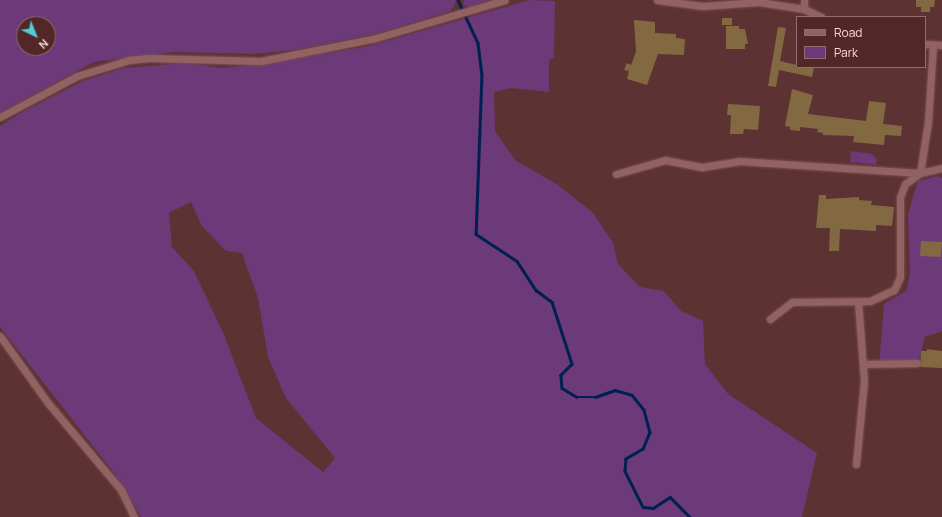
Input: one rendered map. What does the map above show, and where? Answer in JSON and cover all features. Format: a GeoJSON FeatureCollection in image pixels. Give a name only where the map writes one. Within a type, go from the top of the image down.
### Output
{"type":"FeatureCollection","features":[{"type":"Feature","properties":{"kind":"street"},"geometry":{"type":"LineString","coordinates":[[0,117],[77,76],[129,60],[149,58],[261,61],[376,38],[505,0]]}},
{"type":"Feature","properties":{"kind":"street"},"geometry":{"type":"LineString","coordinates":[[658,0],[691,2],[703,6],[759,2],[804,9],[819,16]]}},
{"type":"Feature","properties":{"kind":"street"},"geometry":{"type":"LineString","coordinates":[[804,0],[804,9]]}},
{"type":"Feature","properties":{"kind":"street"},"geometry":{"type":"LineString","coordinates":[[926,44],[942,45]]}},
{"type":"Feature","properties":{"kind":"street"},"geometry":{"type":"LineString","coordinates":[[770,319],[792,302],[858,302],[881,298],[898,285],[901,264],[900,197],[905,184],[920,173],[928,122],[934,45]]}},
{"type":"Feature","properties":{"kind":"street"},"geometry":{"type":"LineString","coordinates":[[616,174],[665,160],[702,167],[739,161],[920,173],[942,168]]}},
{"type":"Feature","properties":{"kind":"street"},"geometry":{"type":"LineString","coordinates":[[856,464],[862,419],[863,364],[858,302]]}},
{"type":"Feature","properties":{"kind":"street"},"geometry":{"type":"LineString","coordinates":[[0,336],[48,403],[121,490],[134,517]]}},
{"type":"Feature","properties":{"kind":"street"},"geometry":{"type":"LineString","coordinates":[[863,364],[917,363]]}},
{"type":"Feature","properties":{"kind":"green space"},"geometry":{"type":"Polygon","coordinates":[[[0,0],[455,0],[456,2],[451,11],[379,33],[294,50],[253,54],[173,52],[94,62],[0,113],[0,0]]]}},
{"type":"Feature","properties":{"kind":"green space"},"geometry":{"type":"Polygon","coordinates":[[[464,0],[490,0],[468,7],[463,4],[464,0]]]}},
{"type":"Feature","properties":{"kind":"green space"},"geometry":{"type":"Polygon","coordinates":[[[529,0],[555,1],[554,58],[549,60],[549,92],[511,88],[494,92],[495,131],[515,160],[558,185],[593,213],[613,243],[618,264],[640,287],[664,291],[681,311],[703,321],[705,364],[728,394],[817,453],[802,517],[141,517],[114,473],[0,327],[0,126],[22,112],[83,81],[124,68],[185,63],[221,68],[261,64],[369,46],[529,0]],[[191,202],[169,213],[172,247],[194,271],[224,335],[256,418],[323,472],[335,458],[286,398],[268,357],[258,298],[242,253],[226,251],[202,226],[191,202]]]}},
{"type":"Feature","properties":{"kind":"green space"},"geometry":{"type":"Polygon","coordinates":[[[851,151],[872,154],[877,159],[876,165],[850,162],[851,151]]]}},
{"type":"Feature","properties":{"kind":"green space"},"geometry":{"type":"Polygon","coordinates":[[[938,176],[942,178],[942,331],[925,337],[917,368],[879,366],[884,304],[906,291],[910,274],[908,214],[914,193],[918,181],[938,176]]]}},
{"type":"Feature","properties":{"kind":"building"},"geometry":{"type":"Polygon","coordinates":[[[916,0],[935,0],[934,7],[930,7],[930,12],[921,12],[921,7],[916,7],[916,0]]]}},
{"type":"Feature","properties":{"kind":"building"},"geometry":{"type":"Polygon","coordinates":[[[722,18],[732,18],[732,25],[722,25],[722,18]]]}},
{"type":"Feature","properties":{"kind":"building"},"geometry":{"type":"Polygon","coordinates":[[[634,20],[655,22],[655,33],[676,34],[676,38],[685,39],[684,55],[658,54],[647,85],[627,79],[629,71],[624,70],[627,63],[631,65],[636,52],[634,20]]]}},
{"type":"Feature","properties":{"kind":"building"},"geometry":{"type":"Polygon","coordinates":[[[726,26],[739,26],[739,29],[745,29],[748,44],[745,44],[745,49],[726,49],[726,26]]]}},
{"type":"Feature","properties":{"kind":"building"},"geometry":{"type":"Polygon","coordinates":[[[778,27],[786,28],[780,61],[796,65],[796,68],[814,68],[812,77],[779,70],[776,87],[768,86],[778,27]]]}},
{"type":"Feature","properties":{"kind":"building"},"geometry":{"type":"Polygon","coordinates":[[[792,89],[813,95],[808,114],[866,121],[869,101],[886,103],[883,124],[902,126],[901,136],[885,135],[884,145],[853,142],[854,136],[823,135],[823,133],[817,132],[818,129],[800,127],[800,131],[790,130],[790,127],[785,126],[792,89]]]}},
{"type":"Feature","properties":{"kind":"building"},"geometry":{"type":"Polygon","coordinates":[[[728,104],[760,106],[758,130],[744,129],[743,134],[730,134],[731,115],[727,115],[728,104]]]}},
{"type":"Feature","properties":{"kind":"building"},"geometry":{"type":"Polygon","coordinates":[[[819,195],[826,195],[826,199],[859,197],[859,200],[872,201],[871,205],[894,207],[892,226],[876,225],[876,231],[840,229],[839,251],[829,251],[830,228],[816,228],[819,195]]]}},
{"type":"Feature","properties":{"kind":"building"},"geometry":{"type":"Polygon","coordinates":[[[921,241],[942,242],[941,257],[920,256],[921,241]]]}},
{"type":"Feature","properties":{"kind":"building"},"geometry":{"type":"Polygon","coordinates":[[[927,349],[942,351],[942,368],[920,367],[921,351],[927,351],[927,349]]]}},
{"type":"Feature","properties":{"kind":"waterway"},"geometry":{"type":"LineString","coordinates":[[458,0],[478,43],[482,74],[476,234],[517,261],[536,290],[552,302],[572,364],[561,375],[562,388],[577,397],[595,397],[615,390],[632,395],[644,410],[650,432],[643,449],[626,459],[625,471],[643,507],[653,508],[670,497],[690,517]]}}]}
